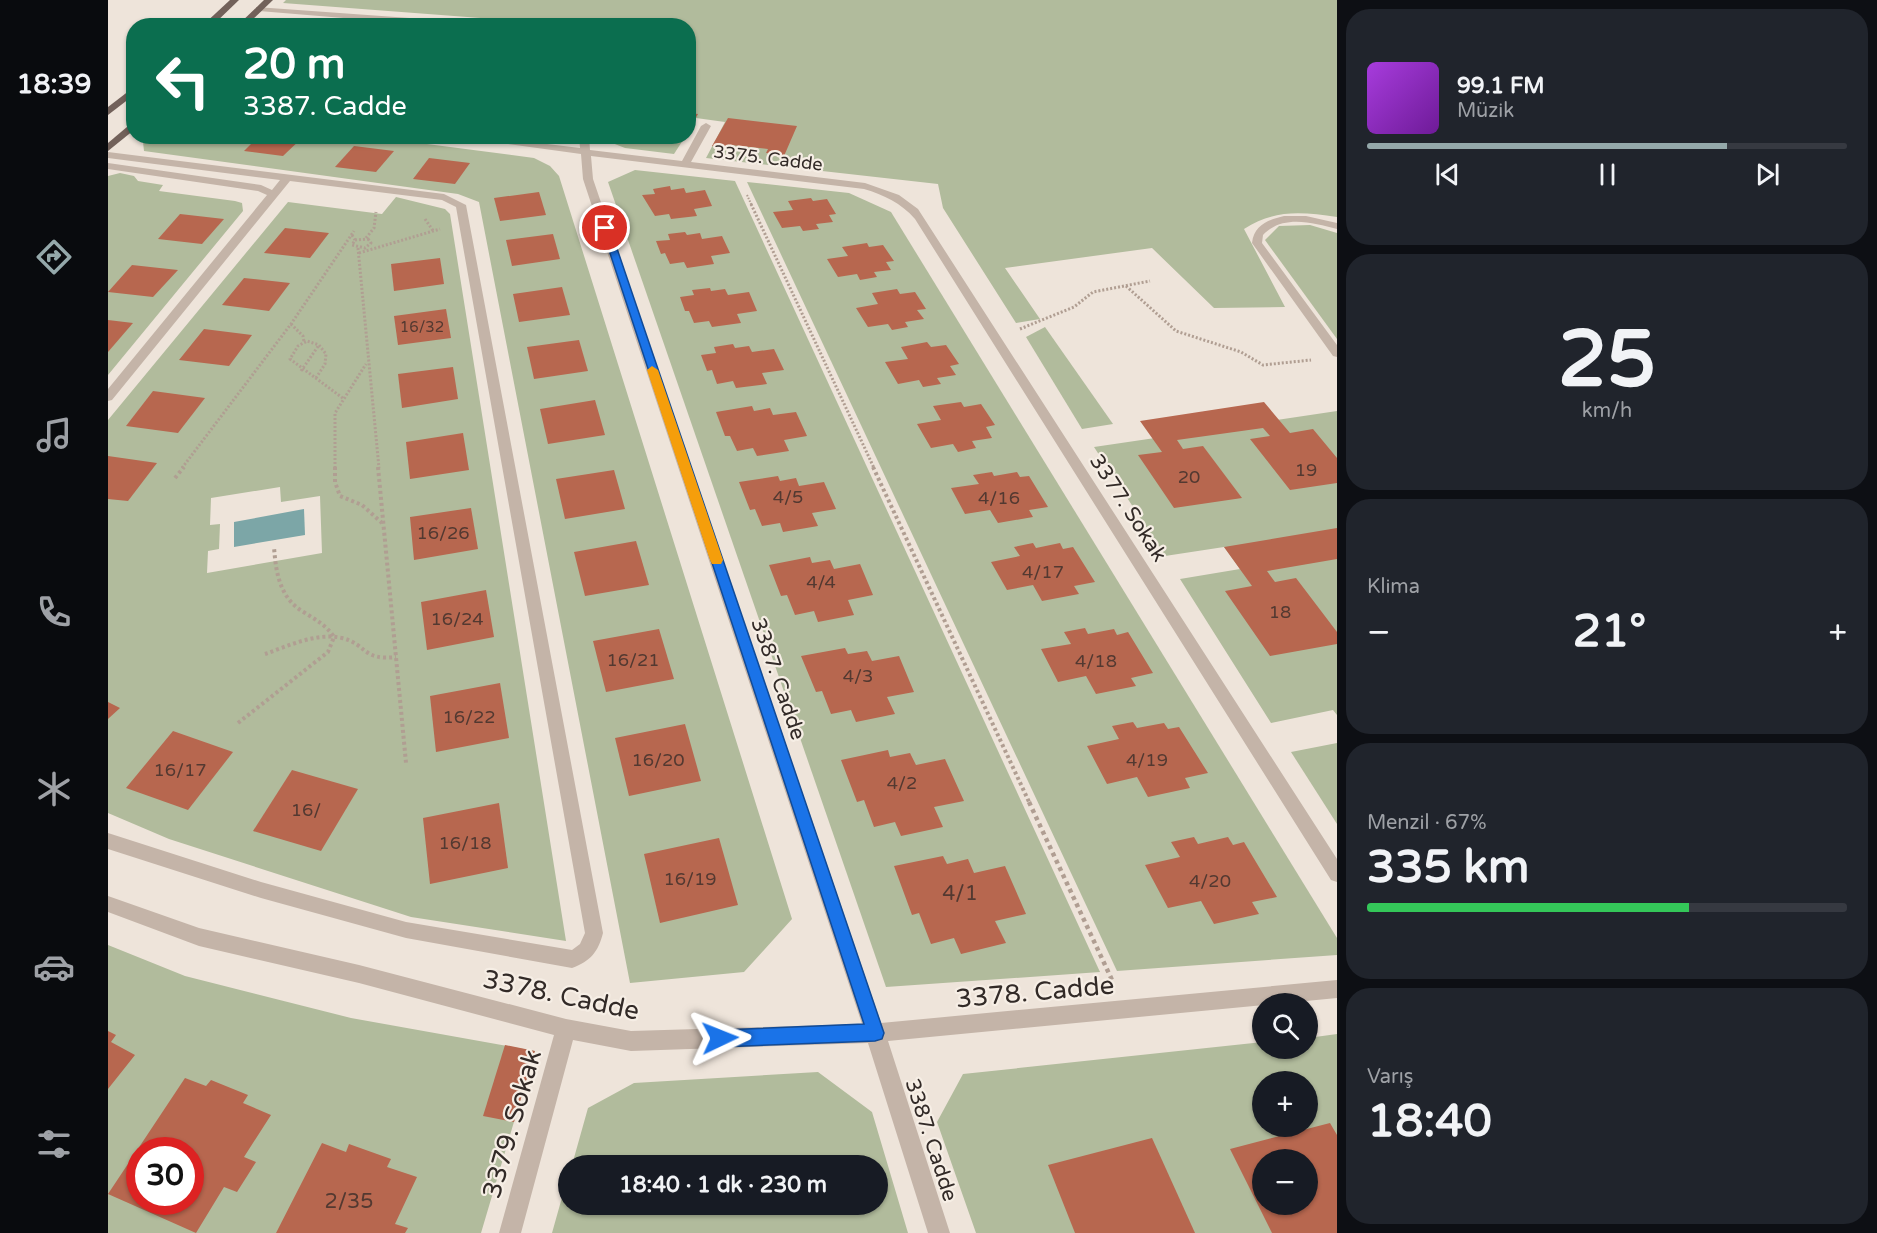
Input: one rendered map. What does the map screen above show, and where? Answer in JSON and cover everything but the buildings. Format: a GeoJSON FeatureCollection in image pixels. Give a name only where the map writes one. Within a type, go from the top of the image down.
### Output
{"type":"FeatureCollection","features":[{"type":"Feature","properties":{"kind":"main road"},"geometry":{"type":"LineString","coordinates":[[215,18],[235,0]]}},
{"type":"Feature","properties":{"kind":"main road"},"geometry":{"type":"LineString","coordinates":[[249,18],[269,0]]}},
{"type":"Feature","properties":{"kind":"main road"},"geometry":{"type":"LineString","coordinates":[[108,112],[126,97]]}},
{"type":"Feature","properties":{"kind":"main road"},"geometry":{"type":"LineString","coordinates":[[108,148],[126,131]]}},
{"type":"Feature","properties":{"kind":"street"},"geometry":{"type":"LineString","coordinates":[[259,9],[375,18]]}},
{"type":"Feature","properties":{"kind":"street"},"geometry":{"type":"LineString","coordinates":[[685,165],[706,126]]}},
{"type":"Feature","properties":{"kind":"street","name":"3375. Cadde"},"geometry":{"type":"LineString","coordinates":[[516,144],[865,186]]}},
{"type":"Feature","properties":{"kind":"street","name":"3387. Cadde"},"geometry":{"type":"LineString","coordinates":[[585,144],[588,179],[875,1033],[939,1233]]}},
{"type":"Feature","properties":{"kind":"street"},"geometry":{"type":"LineString","coordinates":[[108,155],[452,199],[461,205],[594,933],[588,950],[582,956],[572,959],[406,930],[261,891],[108,841]]}},
{"type":"Feature","properties":{"kind":"street"},"geometry":{"type":"LineString","coordinates":[[108,166],[261,188],[272,194]]}},
{"type":"Feature","properties":{"kind":"street"},"geometry":{"type":"LineString","coordinates":[[108,398],[286,179]]}},
{"type":"Feature","properties":{"kind":"street","name":"3377. Sokak"},"geometry":{"type":"LineString","coordinates":[[865,186],[893,195],[914,212],[1337,874]]}},
{"type":"Feature","properties":{"kind":"street"},"geometry":{"type":"LineString","coordinates":[[1337,226],[1320,221],[1286,220],[1271,223],[1262,229],[1257,243],[1337,353]]}},
{"type":"Feature","properties":{"kind":"street","name":"3378. Cadde"},"geometry":{"type":"LineString","coordinates":[[108,904],[199,937],[359,974],[566,1029],[631,1041],[875,1033],[1127,1011],[1337,989]]}},
{"type":"Feature","properties":{"kind":"street","name":"3379. Sokak"},"geometry":{"type":"LineString","coordinates":[[510,1233],[566,1029]]}},
{"type":"Feature","properties":{"kind":"path"},"geometry":{"type":"LineString","coordinates":[[736,170],[1127,1011]]}},
{"type":"Feature","properties":{"kind":"path"},"geometry":{"type":"LineString","coordinates":[[358,254],[465,222]]}},
{"type":"Feature","properties":{"kind":"path"},"geometry":{"type":"LineString","coordinates":[[175,478],[291,324],[353,233],[355,240],[352,245],[358,248],[369,246],[371,241],[364,238],[355,240]]}},
{"type":"Feature","properties":{"kind":"path"},"geometry":{"type":"LineString","coordinates":[[358,248],[406,763]]}},
{"type":"Feature","properties":{"kind":"path"},"geometry":{"type":"LineString","coordinates":[[994,337],[1045,321],[1074,307],[1093,292],[1150,281]]}},
{"type":"Feature","properties":{"kind":"path"},"geometry":{"type":"LineString","coordinates":[[1126,286],[1176,331],[1241,352],[1263,365],[1316,359]]}},
{"type":"Feature","properties":{"kind":"path"},"geometry":{"type":"LineString","coordinates":[[291,324],[303,336],[304,342]]}},
{"type":"Feature","properties":{"kind":"path"},"geometry":{"type":"LineString","coordinates":[[316,378],[325,364],[326,354],[319,345],[306,341],[298,346],[290,359],[301,371],[316,378],[344,399]]}},
{"type":"Feature","properties":{"kind":"path"},"geometry":{"type":"LineString","coordinates":[[301,371],[319,345]]}},
{"type":"Feature","properties":{"kind":"path"},"geometry":{"type":"LineString","coordinates":[[367,363],[335,413],[335,482],[340,496],[362,506],[382,523]]}},
{"type":"Feature","properties":{"kind":"path"},"geometry":{"type":"LineString","coordinates":[[274,547],[275,568],[293,605],[313,615],[334,637]]}},
{"type":"Feature","properties":{"kind":"path"},"geometry":{"type":"LineString","coordinates":[[265,654],[287,645],[334,637],[343,638],[368,657],[381,660],[396,657]]}},
{"type":"Feature","properties":{"kind":"path"},"geometry":{"type":"LineString","coordinates":[[238,723],[328,652],[334,637]]}},
{"type":"Feature","properties":{"kind":"green space"},"geometry":{"type":"Polygon","coordinates":[[[286,0],[1337,0],[1337,217],[1300,213],[1278,215],[1244,229],[1285,307],[1214,308],[1152,248],[1005,268],[1040,319],[1016,323],[943,208],[938,184],[706,158],[725,122],[696,118],[696,18],[479,18],[283,3],[286,0]]]}},
{"type":"Feature","properties":{"kind":"green space"},"geometry":{"type":"Polygon","coordinates":[[[143,144],[427,144],[534,158],[550,166],[559,176],[792,919],[744,972],[630,983],[479,202],[458,194],[144,151],[143,144]]]}},
{"type":"Feature","properties":{"kind":"green space"},"geometry":{"type":"Polygon","coordinates":[[[615,144],[680,144],[674,154],[625,148],[615,144]]]}},
{"type":"Feature","properties":{"kind":"green space"},"geometry":{"type":"Polygon","coordinates":[[[635,170],[735,181],[1100,972],[886,987],[608,182],[635,170]]]}},
{"type":"Feature","properties":{"kind":"green space"},"geometry":{"type":"Polygon","coordinates":[[[120,173],[134,176],[138,181],[163,185],[159,191],[242,203],[243,211],[108,375],[108,176],[120,173]]]}},
{"type":"Feature","properties":{"kind":"green space"},"geometry":{"type":"Polygon","coordinates":[[[747,182],[849,193],[891,212],[1337,938],[1337,955],[1117,971],[747,182]]]}},
{"type":"Feature","properties":{"kind":"green space"},"geometry":{"type":"Polygon","coordinates":[[[396,197],[445,209],[450,214],[566,941],[411,917],[169,839],[108,813],[108,420],[288,202],[382,214],[396,197]],[[280,487],[211,498],[210,525],[220,524],[219,549],[208,551],[207,573],[322,553],[320,496],[281,502],[280,487]]]}},
{"type":"Feature","properties":{"kind":"green space"},"geometry":{"type":"Polygon","coordinates":[[[1310,225],[1337,233],[1337,339],[1265,240],[1279,226],[1310,225]]]}},
{"type":"Feature","properties":{"kind":"green space"},"geometry":{"type":"Polygon","coordinates":[[[1045,327],[1113,424],[1082,429],[1026,337],[1045,327]]]}},
{"type":"Feature","properties":{"kind":"green space"},"geometry":{"type":"Polygon","coordinates":[[[1337,411],[1337,715],[1333,710],[1271,723],[1180,579],[1240,569],[1224,547],[1165,556],[1094,447],[1337,411]]]}},
{"type":"Feature","properties":{"kind":"green space"},"geometry":{"type":"Polygon","coordinates":[[[1337,743],[1337,824],[1291,752],[1337,743]]]}},
{"type":"Feature","properties":{"kind":"green space"},"geometry":{"type":"Polygon","coordinates":[[[108,945],[185,976],[351,1018],[535,1051],[481,1233],[108,1233],[108,945]]]}},
{"type":"Feature","properties":{"kind":"green space"},"geometry":{"type":"Polygon","coordinates":[[[1337,1034],[1337,1233],[976,1233],[937,1122],[963,1074],[1252,1043],[1252,1059],[1318,1059],[1318,1037],[1337,1034]]]}},
{"type":"Feature","properties":{"kind":"green space"},"geometry":{"type":"Polygon","coordinates":[[[818,1072],[872,1112],[885,1155],[575,1155],[588,1108],[634,1083],[818,1072]]]}},
{"type":"Feature","properties":{"kind":"green space"},"geometry":{"type":"Polygon","coordinates":[[[888,1166],[908,1233],[552,1233],[558,1212],[558,1215],[888,1215],[888,1166]]]}},
{"type":"Feature","properties":{"kind":"water"},"geometry":{"type":"Polygon","coordinates":[[[304,509],[305,535],[234,547],[234,522],[304,509]]]}},
{"type":"Feature","properties":{"kind":"slow traffic"},"geometry":{"type":"LineString","coordinates":[[652,370],[716,560]]}},
{"type":"Feature","properties":{"kind":"route"},"geometry":{"type":"LineString","coordinates":[[605,228],[875,1033],[720,1038]]}}]}
